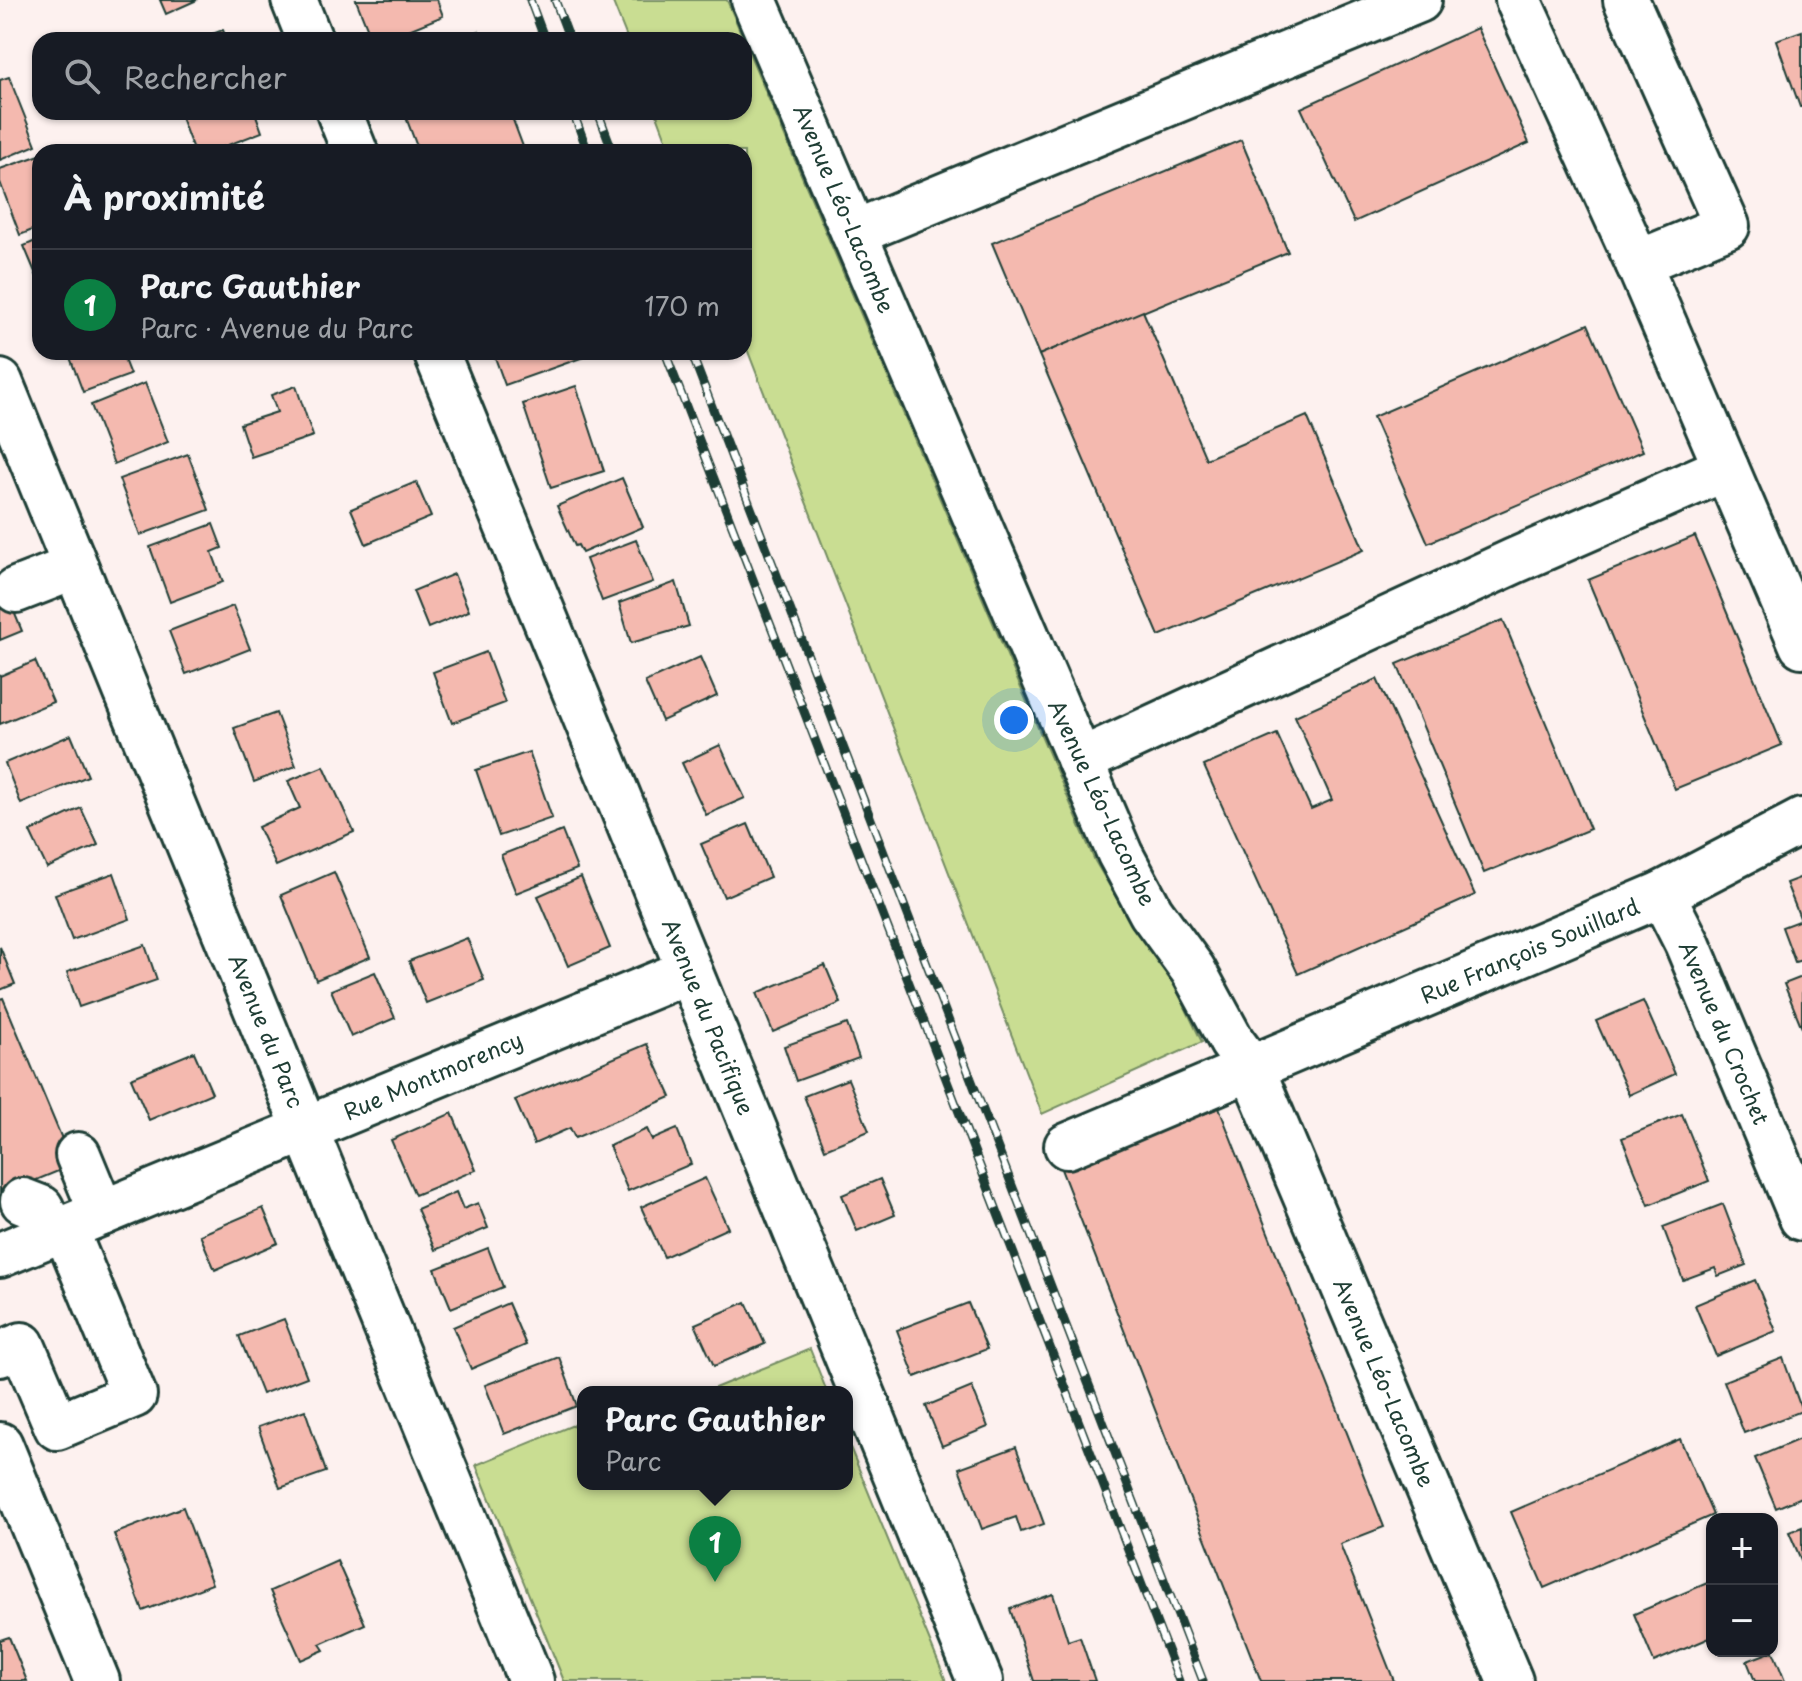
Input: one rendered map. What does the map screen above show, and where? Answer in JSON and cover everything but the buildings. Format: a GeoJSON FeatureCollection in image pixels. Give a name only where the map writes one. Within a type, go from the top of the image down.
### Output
{"type":"FeatureCollection","features":[{"type":"Feature","properties":{"kind":"street"},"geometry":{"type":"LineString","coordinates":[[294,0],[307,32]]}},
{"type":"Feature","properties":{"kind":"street","name":"Avenue Léo-Lacombe"},"geometry":{"type":"LineString","coordinates":[[754,0],[1080,761],[1142,897],[1188,962],[1232,1042],[1252,1069],[1510,1681]]}},
{"type":"Feature","properties":{"kind":"street"},"geometry":{"type":"LineString","coordinates":[[854,233],[1419,0]]}},
{"type":"Feature","properties":{"kind":"street"},"geometry":{"type":"LineString","coordinates":[[1518,0],[1638,263],[1802,645]]}},
{"type":"Feature","properties":{"kind":"street"},"geometry":{"type":"LineString","coordinates":[[1626,0],[1727,226],[1638,263]]}},
{"type":"Feature","properties":{"kind":"street"},"geometry":{"type":"LineString","coordinates":[[342,120],[352,144]]}},
{"type":"Feature","properties":{"kind":"street","name":"Avenue du Pacifique"},"geometry":{"type":"LineString","coordinates":[[439,360],[980,1681]]}},
{"type":"Feature","properties":{"kind":"street","name":"Avenue du Parc"},"geometry":{"type":"LineString","coordinates":[[0,382],[13,449],[75,567],[531,1681]]}},
{"type":"Feature","properties":{"kind":"street"},"geometry":{"type":"LineString","coordinates":[[1080,761],[1514,561],[1726,468]]}},
{"type":"Feature","properties":{"kind":"street"},"geometry":{"type":"LineString","coordinates":[[16,590],[75,567]]}},
{"type":"Feature","properties":{"kind":"street","name":"Rue François Souillard"},"geometry":{"type":"LineString","coordinates":[[1067,1146],[1662,894],[1802,821]]}},
{"type":"Feature","properties":{"kind":"street","name":"Avenue du Crochet"},"geometry":{"type":"LineString","coordinates":[[1662,894],[1687,943],[1802,1218]]}},
{"type":"Feature","properties":{"kind":"street","name":"Rue Montmorency"},"geometry":{"type":"LineString","coordinates":[[0,1255],[689,971]]}},
{"type":"Feature","properties":{"kind":"street"},"geometry":{"type":"LineString","coordinates":[[0,1354],[22,1345],[57,1427],[134,1395],[73,1225],[78,1155]]}},
{"type":"Feature","properties":{"kind":"street"},"geometry":{"type":"LineString","coordinates":[[23,1201],[73,1225]]}},
{"type":"Feature","properties":{"kind":"street"},"geometry":{"type":"LineString","coordinates":[[0,1445],[97,1681]]}},
{"type":"Feature","properties":{"kind":"green space"},"geometry":{"type":"Polygon","coordinates":[[[612,0],[727,0],[741,32],[625,32],[612,0]]]}},
{"type":"Feature","properties":{"kind":"green space"},"geometry":{"type":"Polygon","coordinates":[[[752,60],[1095,861],[1129,919],[1174,984],[1202,1042],[1042,1114],[751,360],[752,144],[668,144],[659,120],[752,120],[752,60]]]}},
{"type":"Feature","properties":{"kind":"green space"},"geometry":{"type":"Polygon","coordinates":[[[810,1349],[825,1386],[720,1386],[810,1349]]]}},
{"type":"Feature","properties":{"kind":"green space"},"geometry":{"type":"Polygon","coordinates":[[[577,1423],[577,1490],[853,1490],[853,1455],[946,1681],[564,1681],[476,1465],[577,1423]]]}},
{"type":"Feature","properties":{"kind":"railway"},"geometry":{"type":"LineString","coordinates":[[530,0],[542,32]]}},
{"type":"Feature","properties":{"kind":"railway"},"geometry":{"type":"LineString","coordinates":[[555,0],[567,32]]}},
{"type":"Feature","properties":{"kind":"railway"},"geometry":{"type":"LineString","coordinates":[[576,120],[585,144]]}},
{"type":"Feature","properties":{"kind":"railway"},"geometry":{"type":"LineString","coordinates":[[601,120],[610,144]]}},
{"type":"Feature","properties":{"kind":"railway"},"geometry":{"type":"LineString","coordinates":[[668,360],[1179,1681]]}},
{"type":"Feature","properties":{"kind":"railway"},"geometry":{"type":"LineString","coordinates":[[694,360],[1203,1681]]}},
{"type":"Feature","properties":{"kind":"place","name":"Parc Gauthier"},"geometry":{"type":"Point","coordinates":[715,1582]}}]}
